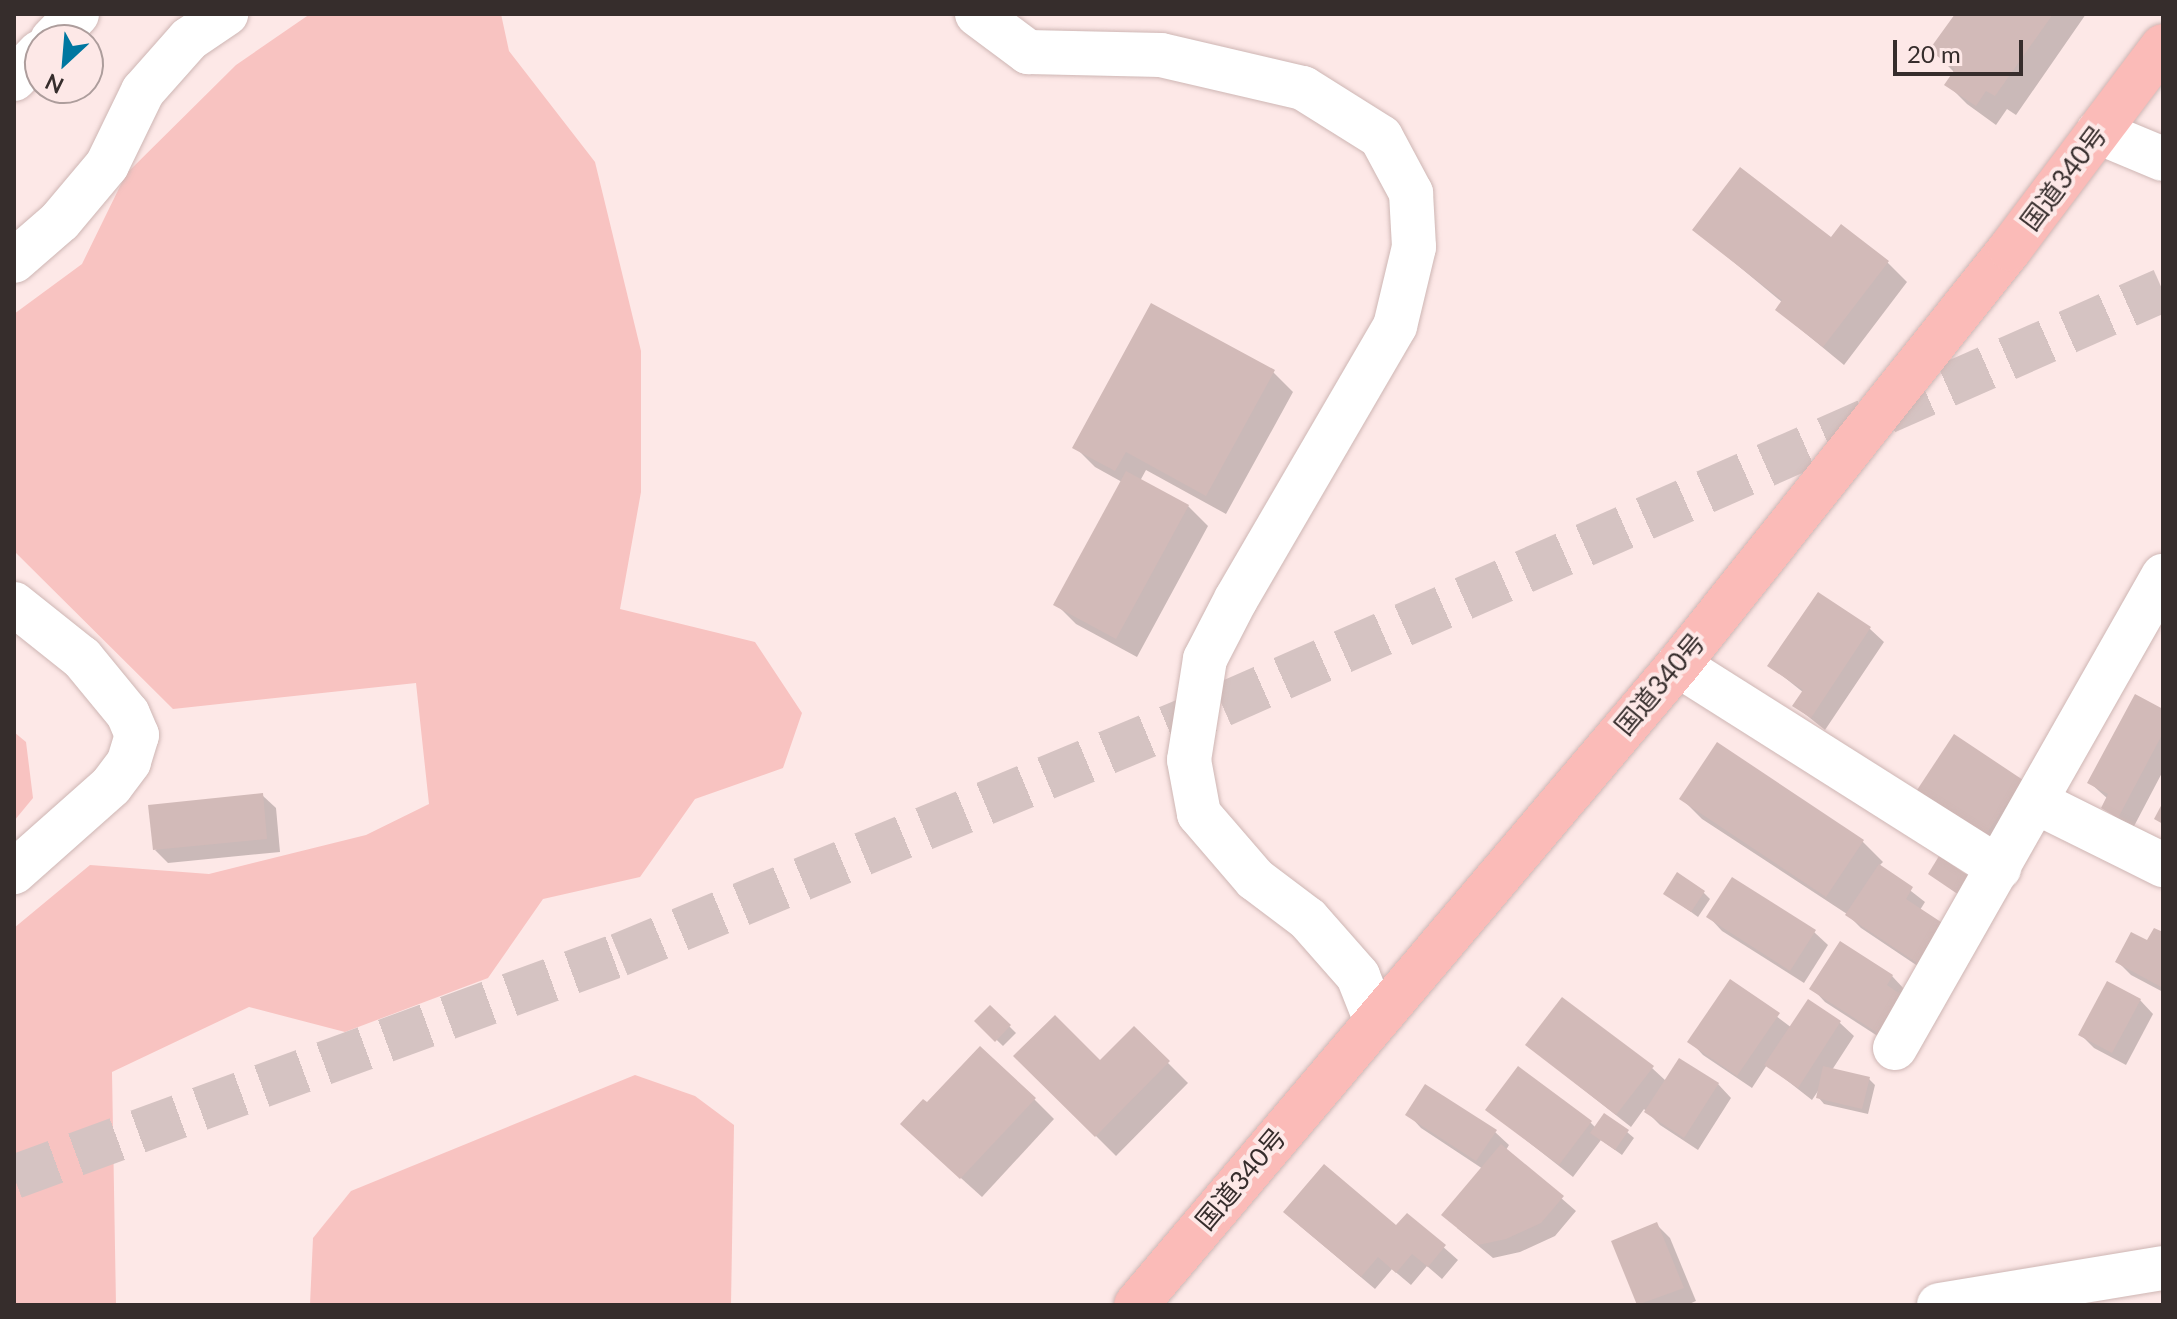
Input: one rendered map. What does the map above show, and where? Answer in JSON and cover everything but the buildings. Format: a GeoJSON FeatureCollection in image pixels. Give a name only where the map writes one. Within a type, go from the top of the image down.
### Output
{"type":"FeatureCollection","features":[{"type":"Feature","properties":{"kind":"highway","name":"国道340号"},"geometry":{"type":"LineString","coordinates":[[1136,1305],[1375,1019],[1678,665],[2010,249],[2163,46]]}},
{"type":"Feature","properties":{"kind":"street"},"geometry":{"type":"LineString","coordinates":[[14,261],[60,221],[107,165],[143,91],[189,39],[226,14]]}},
{"type":"Feature","properties":{"kind":"street"},"geometry":{"type":"LineString","coordinates":[[977,14],[1028,52],[1161,55],[1303,88],[1381,137],[1411,193],[1414,247],[1395,326],[1236,599],[1205,659],[1189,760],[1199,814],[1255,879],[1308,919],[1358,976],[1375,1019]]}},
{"type":"Feature","properties":{"kind":"street"},"geometry":{"type":"LineString","coordinates":[[2098,132],[2163,159]]}},
{"type":"Feature","properties":{"kind":"street"},"geometry":{"type":"LineString","coordinates":[[1895,1048],[2038,803],[2163,576]]}},
{"type":"Feature","properties":{"kind":"street"},"geometry":{"type":"LineString","coordinates":[[14,604],[82,658],[128,714],[137,735],[129,762],[111,786],[14,872]]}},
{"type":"Feature","properties":{"kind":"street"},"geometry":{"type":"LineString","coordinates":[[1678,665],[1999,868]]}},
{"type":"Feature","properties":{"kind":"street"},"geometry":{"type":"LineString","coordinates":[[2038,803],[2163,865]]}},
{"type":"Feature","properties":{"kind":"street"},"geometry":{"type":"LineString","coordinates":[[1939,1305],[2163,1268]]}},
{"type":"Feature","properties":{"kind":"shaded area"},"geometry":{"type":"Polygon","coordinates":[[[310,14],[501,14],[509,51],[595,162],[641,351],[641,492],[620,609],[755,642],[802,713],[783,768],[695,799],[640,877],[543,899],[488,978],[345,1032],[249,1007],[112,1072],[116,1305],[14,1305],[14,928],[90,865],[209,874],[366,835],[429,804],[416,683],[173,709],[14,551],[14,314],[82,264],[126,174],[236,65],[310,14]]]}},
{"type":"Feature","properties":{"kind":"shaded area"},"geometry":{"type":"Polygon","coordinates":[[[14,732],[26,742],[33,798],[14,821],[14,732]]]}},
{"type":"Feature","properties":{"kind":"shaded area"},"geometry":{"type":"Polygon","coordinates":[[[635,1075],[695,1096],[734,1125],[731,1305],[310,1305],[313,1238],[351,1191],[635,1075]]]}},
{"type":"Feature","properties":{"kind":"tunnel"},"geometry":{"type":"LineString","coordinates":[[14,1177],[619,955],[1222,705],[2163,290]]}}]}
